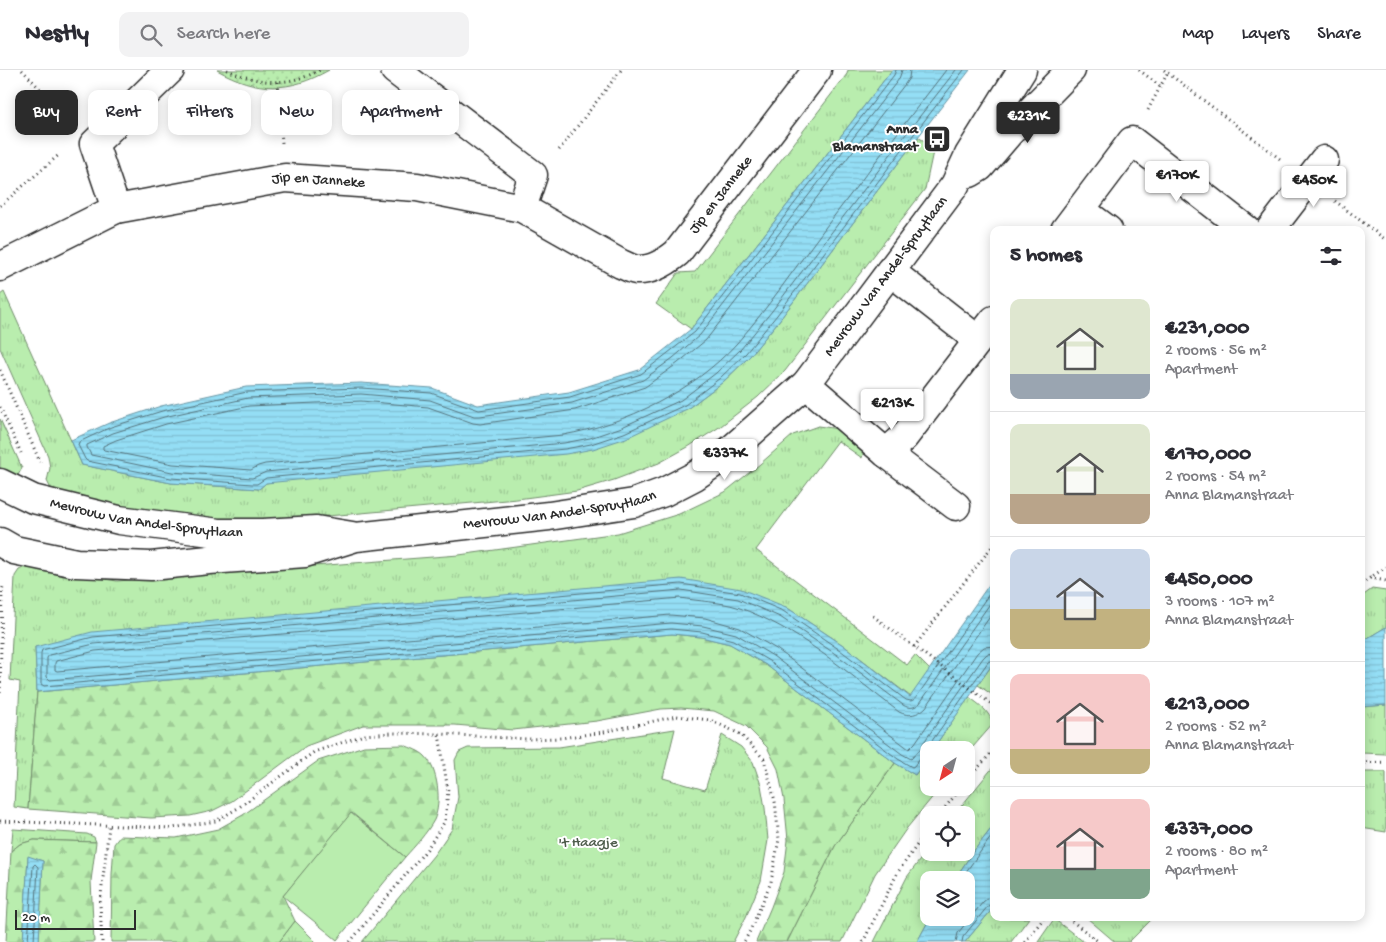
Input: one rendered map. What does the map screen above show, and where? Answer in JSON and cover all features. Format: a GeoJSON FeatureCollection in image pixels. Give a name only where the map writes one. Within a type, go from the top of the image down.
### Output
{"type":"FeatureCollection","features":[{"type":"Feature","properties":{"kind":"street"},"geometry":{"type":"LineString","coordinates":[[116,209],[89,139],[170,70]]}},
{"type":"Feature","properties":{"kind":"street"},"geometry":{"type":"LineString","coordinates":[[395,70],[533,174],[522,208]]}},
{"type":"Feature","properties":{"kind":"street","name":"Jip en Janneke"},"geometry":{"type":"LineString","coordinates":[[0,267],[116,209],[284,178],[417,187],[522,208],[621,264],[636,270],[651,268],[666,262],[677,253],[817,70]]}},
{"type":"Feature","properties":{"kind":"street","name":"Mevrouw Van Andel-Spruytlaan"},"geometry":{"type":"LineString","coordinates":[[7,546],[76,562],[151,566],[306,553],[356,537],[549,516],[634,503],[664,492],[694,476],[722,457],[806,384],[955,184],[969,155],[1022,70]]}},
{"type":"Feature","properties":{"kind":"street","name":"Mevrouw Van Andel-Spruytlaan"},"geometry":{"type":"LineString","coordinates":[[955,184],[980,166],[1009,133],[1071,70]]}},
{"type":"Feature","properties":{"kind":"street"},"geometry":{"type":"LineString","coordinates":[[1094,226],[1074,220],[1132,142],[1242,226]]}},
{"type":"Feature","properties":{"kind":"street"},"geometry":{"type":"LineString","coordinates":[[1273,226],[1316,170]]}},
{"type":"Feature","properties":{"kind":"street"},"geometry":{"type":"LineString","coordinates":[[886,453],[904,437],[986,330],[890,271]]}},
{"type":"Feature","properties":{"kind":"street"},"geometry":{"type":"LineString","coordinates":[[806,384],[886,453],[956,506]]}},
{"type":"Feature","properties":{"kind":"street","name":"Mevrouw Van Andel-Spruytlaan"},"geometry":{"type":"LineString","coordinates":[[0,483],[34,499],[119,520],[219,533],[316,530],[356,537]]}},
{"type":"Feature","properties":{"kind":"path"},"geometry":{"type":"LineString","coordinates":[[0,206],[89,139],[22,70]]}},
{"type":"Feature","properties":{"kind":"path"},"geometry":{"type":"LineString","coordinates":[[227,70],[260,81],[278,82],[299,78],[320,70]]}},
{"type":"Feature","properties":{"kind":"path"},"geometry":{"type":"LineString","coordinates":[[533,174],[551,160],[621,70]]}},
{"type":"Feature","properties":{"kind":"path"},"geometry":{"type":"LineString","coordinates":[[1139,70],[1160,86]]}},
{"type":"Feature","properties":{"kind":"path"},"geometry":{"type":"LineString","coordinates":[[1132,142],[1167,71],[1316,170],[1386,240]]}},
{"type":"Feature","properties":{"kind":"path"},"geometry":{"type":"LineString","coordinates":[[278,82],[284,178]]}},
{"type":"Feature","properties":{"kind":"path"},"geometry":{"type":"LineString","coordinates":[[0,370],[41,465],[41,475],[34,499]]}},
{"type":"Feature","properties":{"kind":"path"},"geometry":{"type":"LineString","coordinates":[[0,691],[2,590],[7,546]]}},
{"type":"Feature","properties":{"kind":"path"},"geometry":{"type":"LineString","coordinates":[[914,647],[990,549]]}},
{"type":"Feature","properties":{"kind":"path"},"geometry":{"type":"LineString","coordinates":[[1365,581],[1386,567]]}},
{"type":"Feature","properties":{"kind":"path"},"geometry":{"type":"LineString","coordinates":[[1370,578],[1386,581]]}},
{"type":"Feature","properties":{"kind":"path"},"geometry":{"type":"LineString","coordinates":[[873,616],[990,703]]}},
{"type":"Feature","properties":{"kind":"path"},"geometry":{"type":"LineString","coordinates":[[0,820],[172,828],[216,821],[238,808],[314,752],[364,735],[392,733],[527,739],[561,738],[604,732],[677,716],[710,720],[740,734],[764,759],[775,801],[779,839],[771,882],[744,942]]}},
{"type":"Feature","properties":{"kind":"path"},"geometry":{"type":"LineString","coordinates":[[350,942],[427,849],[444,821],[448,790],[439,734]]}},
{"type":"Feature","properties":{"kind":"path"},"geometry":{"type":"LineString","coordinates":[[975,772],[990,755]]}},
{"type":"Feature","properties":{"kind":"path"},"geometry":{"type":"LineString","coordinates":[[1365,763],[1386,762]]}},
{"type":"Feature","properties":{"kind":"path"},"geometry":{"type":"LineString","coordinates":[[946,806],[954,796]]}},
{"type":"Feature","properties":{"kind":"path"},"geometry":{"type":"LineString","coordinates":[[102,942],[100,904],[109,826]]}},
{"type":"Feature","properties":{"kind":"path"},"geometry":{"type":"LineString","coordinates":[[863,942],[898,872],[920,841]]}},
{"type":"Feature","properties":{"kind":"path"},"geometry":{"type":"LineString","coordinates":[[1025,942],[1042,921]]}},
{"type":"Feature","properties":{"kind":"path"},"geometry":{"type":"LineString","coordinates":[[1072,921],[1099,942]]}},
{"type":"Feature","properties":{"kind":"green space"},"geometry":{"type":"Polygon","coordinates":[[[217,70],[329,70],[300,83],[273,87],[246,83],[217,70]]]}},
{"type":"Feature","properties":{"kind":"green space"},"geometry":{"type":"Polygon","coordinates":[[[848,70],[892,70],[691,329],[656,304],[678,273],[695,272],[847,74],[848,70]]]}},
{"type":"Feature","properties":{"kind":"green space"},"geometry":{"type":"Polygon","coordinates":[[[918,137],[934,147],[925,189],[785,371],[758,397],[721,426],[688,447],[659,463],[614,480],[577,491],[517,499],[244,522],[180,518],[92,501],[51,489],[47,481],[50,468],[48,456],[0,348],[0,295],[4,292],[82,465],[171,483],[259,489],[266,483],[687,409],[723,382],[750,356],[918,137]]]}},
{"type":"Feature","properties":{"kind":"green space"},"geometry":{"type":"Polygon","coordinates":[[[0,419],[22,468],[17,477],[0,469],[0,419]]]}},
{"type":"Feature","properties":{"kind":"green space"},"geometry":{"type":"Polygon","coordinates":[[[818,426],[839,429],[864,450],[862,458],[838,441],[756,550],[907,665],[915,655],[930,670],[911,697],[843,645],[786,607],[35,647],[37,692],[28,809],[14,807],[20,682],[10,680],[15,576],[19,570],[27,566],[117,581],[459,555],[618,533],[679,514],[725,492],[793,435],[818,426]]]}},
{"type":"Feature","properties":{"kind":"green space"},"geometry":{"type":"Polygon","coordinates":[[[1372,589],[1386,591],[1386,627],[1365,640],[1365,594],[1372,589]]]}},
{"type":"Feature","properties":{"kind":"green space"},"geometry":{"type":"Polygon","coordinates":[[[672,634],[701,637],[730,644],[766,665],[895,763],[835,846],[787,942],[756,942],[784,872],[788,840],[784,799],[778,769],[767,747],[746,726],[714,711],[681,708],[661,709],[597,721],[513,730],[455,725],[363,725],[306,746],[232,801],[212,811],[190,816],[151,818],[28,809],[37,692],[672,634]]]}},
{"type":"Feature","properties":{"kind":"green space"},"geometry":{"type":"Polygon","coordinates":[[[990,668],[990,693],[978,685],[990,668]]]}},
{"type":"Feature","properties":{"kind":"green space"},"geometry":{"type":"Polygon","coordinates":[[[969,697],[987,712],[990,717],[990,727],[975,745],[975,741],[938,741],[969,697]]]}},
{"type":"Feature","properties":{"kind":"green space"},"geometry":{"type":"Polygon","coordinates":[[[1386,705],[1386,754],[1365,753],[1365,707],[1386,705]]]}},
{"type":"Feature","properties":{"kind":"green space","name":"'t Haagje"},"geometry":{"type":"Polygon","coordinates":[[[675,729],[663,778],[705,790],[722,735],[741,747],[753,762],[761,785],[768,840],[761,881],[733,942],[362,942],[434,855],[452,829],[458,797],[455,760],[459,752],[468,748],[559,747],[675,729]]]}},
{"type":"Feature","properties":{"kind":"green space"},"geometry":{"type":"Polygon","coordinates":[[[404,745],[425,756],[436,777],[438,805],[431,825],[405,857],[352,813],[283,896],[295,921],[279,942],[111,942],[114,844],[120,836],[176,838],[218,829],[243,815],[318,761],[364,746],[404,745]]]}},
{"type":"Feature","properties":{"kind":"green space"},"geometry":{"type":"Polygon","coordinates":[[[895,763],[915,775],[920,768],[920,796],[933,796],[925,806],[920,806],[920,812],[875,874],[842,942],[787,942],[835,846],[895,763]]]}},
{"type":"Feature","properties":{"kind":"green space"},"geometry":{"type":"Polygon","coordinates":[[[990,771],[990,830],[975,849],[975,806],[961,806],[970,796],[975,796],[975,789],[990,771]]]}},
{"type":"Feature","properties":{"kind":"green space"},"geometry":{"type":"Polygon","coordinates":[[[1365,772],[1386,772],[1386,832],[1365,829],[1365,772]]]}},
{"type":"Feature","properties":{"kind":"green space"},"geometry":{"type":"Polygon","coordinates":[[[351,813],[405,857],[337,940],[283,896],[351,813]]]}},
{"type":"Feature","properties":{"kind":"green space"},"geometry":{"type":"Polygon","coordinates":[[[13,829],[87,834],[94,837],[96,842],[34,840],[20,844],[11,851],[13,829]]]}},
{"type":"Feature","properties":{"kind":"green space"},"geometry":{"type":"Polygon","coordinates":[[[34,840],[96,842],[91,881],[94,942],[39,942],[43,861],[28,857],[23,942],[6,942],[11,851],[20,844],[34,840]]]}},
{"type":"Feature","properties":{"kind":"green space"},"geometry":{"type":"Polygon","coordinates":[[[920,860],[967,861],[960,871],[920,871],[920,926],[926,926],[917,942],[874,942],[907,877],[920,860]]]}},
{"type":"Feature","properties":{"kind":"green space"},"geometry":{"type":"Polygon","coordinates":[[[990,912],[990,921],[1027,921],[1011,942],[965,942],[990,912]]]}},
{"type":"Feature","properties":{"kind":"green space"},"geometry":{"type":"Polygon","coordinates":[[[295,921],[315,941],[315,942],[279,942],[295,921]]]}},
{"type":"Feature","properties":{"kind":"green space"},"geometry":{"type":"Polygon","coordinates":[[[1053,921],[1057,921],[1084,942],[1038,942],[1053,921]]]}},
{"type":"Feature","properties":{"kind":"green space"},"geometry":{"type":"Polygon","coordinates":[[[1090,921],[1150,921],[1129,942],[1115,942],[1090,921]]]}},
{"type":"Feature","properties":{"kind":"water"},"geometry":{"type":"Polygon","coordinates":[[[892,70],[970,70],[750,356],[723,382],[687,409],[626,438],[593,449],[566,454],[266,483],[259,489],[171,483],[82,465],[71,440],[109,423],[161,406],[246,387],[361,383],[432,388],[478,405],[569,392],[639,370],[691,329],[892,70]]]}},
{"type":"Feature","properties":{"kind":"water"},"geometry":{"type":"Polygon","coordinates":[[[681,579],[741,589],[786,607],[843,645],[910,697],[990,583],[990,668],[938,741],[920,741],[920,768],[915,775],[895,763],[766,665],[730,644],[701,637],[672,634],[37,692],[35,647],[92,632],[681,579]]]}},
{"type":"Feature","properties":{"kind":"water"},"geometry":{"type":"Polygon","coordinates":[[[1386,627],[1386,705],[1365,707],[1365,640],[1386,627]]]}},
{"type":"Feature","properties":{"kind":"water"},"geometry":{"type":"Polygon","coordinates":[[[990,830],[990,912],[965,942],[917,942],[926,926],[975,926],[975,871],[960,871],[967,861],[975,861],[975,849],[990,830]]]}},
{"type":"Feature","properties":{"kind":"water"},"geometry":{"type":"Polygon","coordinates":[[[28,856],[43,861],[39,942],[23,942],[28,856]]]}},
{"type":"Feature","properties":{"kind":"place","name":"Anna Blamanstraat"},"geometry":{"type":"Point","coordinates":[937,139]}}]}
